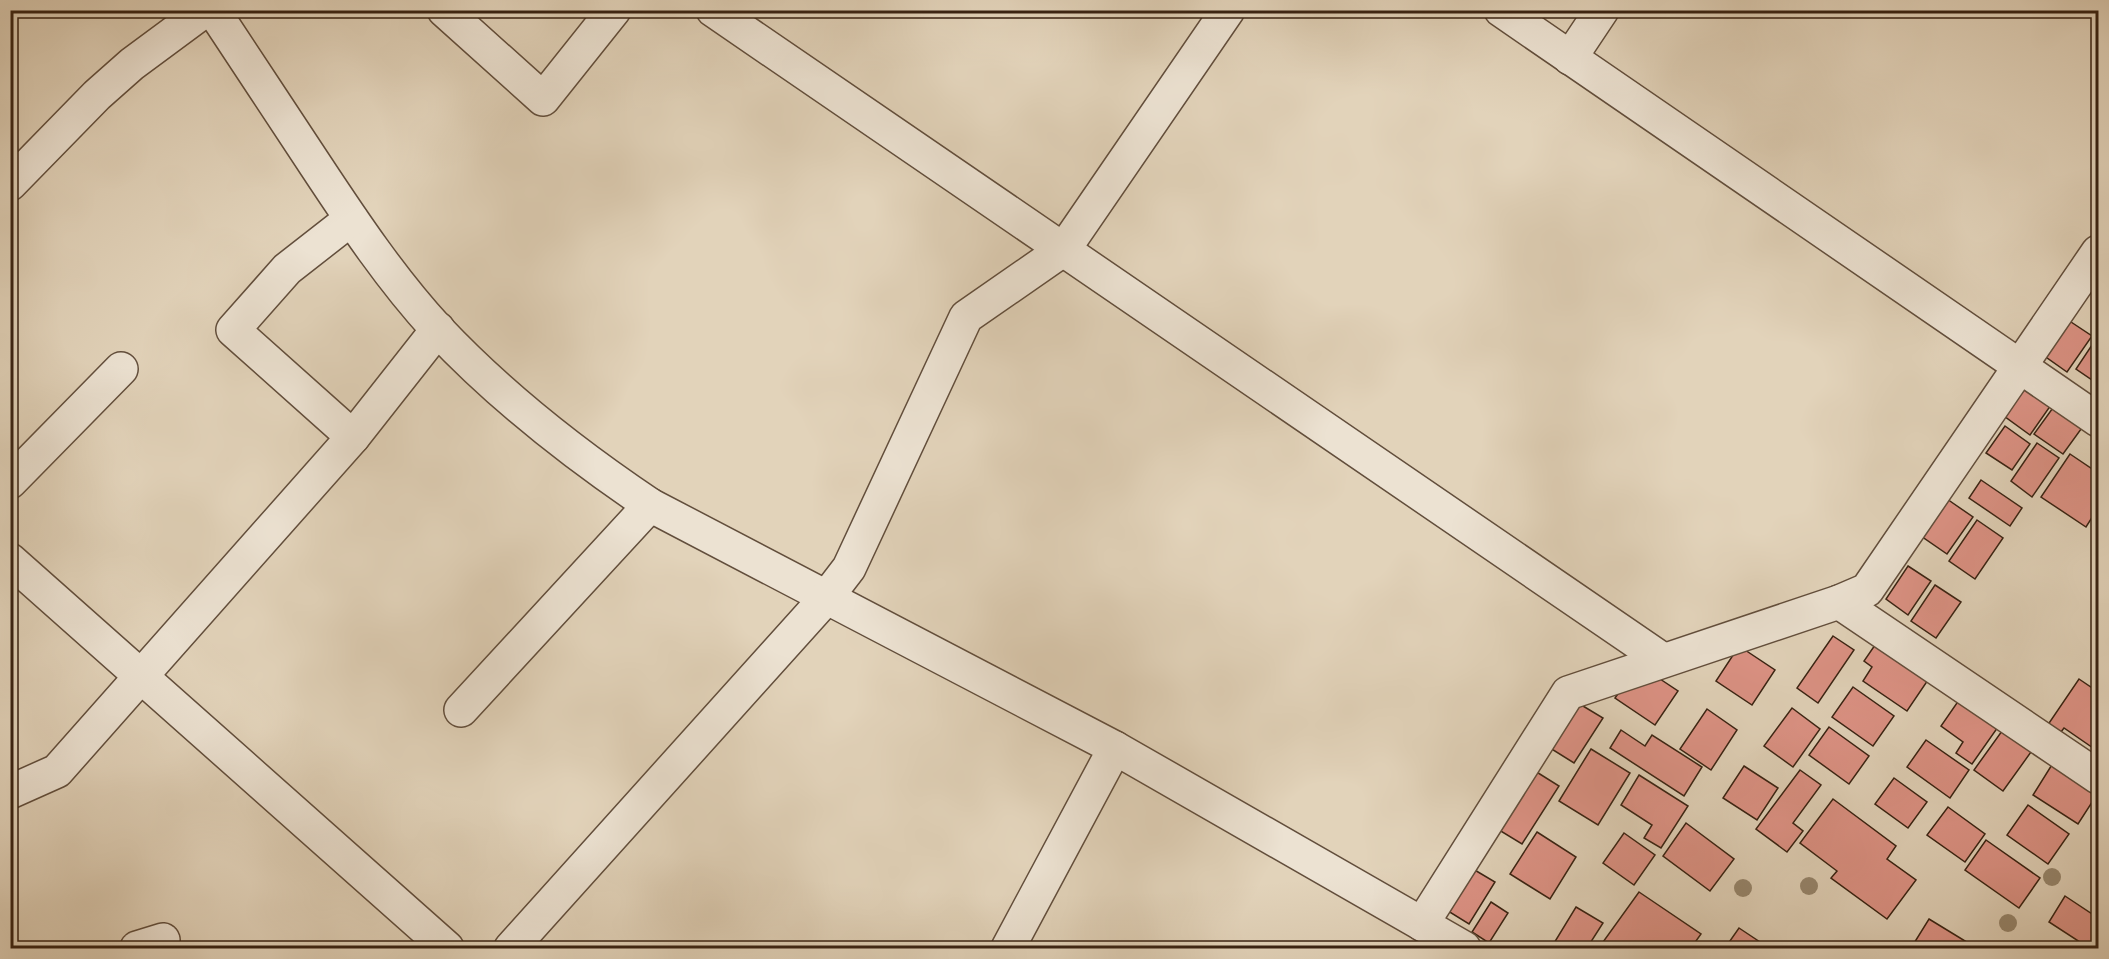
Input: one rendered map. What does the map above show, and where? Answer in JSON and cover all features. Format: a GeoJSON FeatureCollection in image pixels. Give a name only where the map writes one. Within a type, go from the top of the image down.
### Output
{"type":"FeatureCollection","features":[{"type":"Feature","properties":{"kind":"street"},"geometry":{"type":"LineString","coordinates":[[10,184],[114,79],[205,10]]}},
{"type":"Feature","properties":{"kind":"street"},"geometry":{"type":"LineString","coordinates":[[213,10],[351,219],[392,276],[438,329],[518,406],[597,469],[650,505],[1115,748],[1464,948]]}},
{"type":"Feature","properties":{"kind":"street"},"geometry":{"type":"LineString","coordinates":[[444,10],[543,99],[614,10]]}},
{"type":"Feature","properties":{"kind":"street"},"geometry":{"type":"LineString","coordinates":[[713,10],[1663,660]]}},
{"type":"Feature","properties":{"kind":"street"},"geometry":{"type":"LineString","coordinates":[[511,948],[826,598],[849,568],[966,317],[1064,249],[1228,10]]}},
{"type":"Feature","properties":{"kind":"street"},"geometry":{"type":"LineString","coordinates":[[1501,10],[2098,420]]}},
{"type":"Feature","properties":{"kind":"street"},"geometry":{"type":"LineString","coordinates":[[1570,58],[1602,10]]}},
{"type":"Feature","properties":{"kind":"street"},"geometry":{"type":"LineString","coordinates":[[351,219],[287,269],[233,330],[352,437]]}},
{"type":"Feature","properties":{"kind":"street"},"geometry":{"type":"LineString","coordinates":[[1422,924],[1568,693],[1839,602],[1867,590],[2098,252]]}},
{"type":"Feature","properties":{"kind":"street"},"geometry":{"type":"LineString","coordinates":[[10,792],[57,771],[352,437],[438,329]]}},
{"type":"Feature","properties":{"kind":"street"},"geometry":{"type":"LineString","coordinates":[[10,482],[121,369]]}},
{"type":"Feature","properties":{"kind":"street"},"geometry":{"type":"LineString","coordinates":[[460,710],[650,505]]}},
{"type":"Feature","properties":{"kind":"street"},"geometry":{"type":"LineString","coordinates":[[10,560],[447,948]]}},
{"type":"Feature","properties":{"kind":"street"},"geometry":{"type":"LineString","coordinates":[[1839,602],[2098,777]]}},
{"type":"Feature","properties":{"kind":"street"},"geometry":{"type":"LineString","coordinates":[[1008,948],[1115,748]]}},
{"type":"Feature","properties":{"kind":"building"},"geometry":{"type":"Polygon","coordinates":[[[2068,320],[2092,336],[2067,372],[2043,355],[2068,320]]]}},
{"type":"Feature","properties":{"kind":"building"},"geometry":{"type":"Polygon","coordinates":[[[2098,336],[2098,384],[2076,369],[2098,336]]]}},
{"type":"Feature","properties":{"kind":"building"},"geometry":{"type":"Polygon","coordinates":[[[2026,387],[2051,405],[2030,435],[2004,416],[2026,387]]]}},
{"type":"Feature","properties":{"kind":"building"},"geometry":{"type":"Polygon","coordinates":[[[2055,405],[2084,425],[2063,454],[2034,434],[2055,405]]]}},
{"type":"Feature","properties":{"kind":"building"},"geometry":{"type":"Polygon","coordinates":[[[2005,426],[2030,444],[2012,470],[1986,453],[2005,426]]]}},
{"type":"Feature","properties":{"kind":"building"},"geometry":{"type":"Polygon","coordinates":[[[2037,443],[2059,458],[2032,497],[2011,481],[2037,443]]]}},
{"type":"Feature","properties":{"kind":"building"},"geometry":{"type":"Polygon","coordinates":[[[2070,454],[2098,473],[2098,508],[2086,527],[2041,497],[2070,454]]]}},
{"type":"Feature","properties":{"kind":"building"},"geometry":{"type":"Polygon","coordinates":[[[1981,480],[2022,508],[2010,526],[1969,498],[1981,480]]]}},
{"type":"Feature","properties":{"kind":"building"},"geometry":{"type":"Polygon","coordinates":[[[1947,499],[1973,517],[1947,554],[1921,536],[1947,499]]]}},
{"type":"Feature","properties":{"kind":"building"},"geometry":{"type":"Polygon","coordinates":[[[1977,520],[2003,538],[1975,579],[1949,561],[1977,520]]]}},
{"type":"Feature","properties":{"kind":"building"},"geometry":{"type":"Polygon","coordinates":[[[1908,566],[1931,581],[1908,615],[1886,599],[1908,566]]]}},
{"type":"Feature","properties":{"kind":"building"},"geometry":{"type":"Polygon","coordinates":[[[1935,585],[1961,602],[1936,638],[1911,621],[1935,585]]]}},
{"type":"Feature","properties":{"kind":"building"},"geometry":{"type":"Polygon","coordinates":[[[1833,636],[1854,650],[1818,703],[1797,688],[1833,636]]]}},
{"type":"Feature","properties":{"kind":"building"},"geometry":{"type":"Polygon","coordinates":[[[1875,645],[1928,680],[1907,711],[1863,681],[1872,667],[1864,661],[1875,645]]]}},
{"type":"Feature","properties":{"kind":"building"},"geometry":{"type":"Polygon","coordinates":[[[1739,646],[1775,670],[1752,705],[1716,681],[1739,646]]]}},
{"type":"Feature","properties":{"kind":"building"},"geometry":{"type":"Polygon","coordinates":[[[1654,675],[1678,691],[1655,725],[1615,698],[1624,685],[1654,675]]]}},
{"type":"Feature","properties":{"kind":"building"},"geometry":{"type":"Polygon","coordinates":[[[2079,679],[2098,692],[2098,747],[2096,750],[2064,728],[2057,737],[2045,729],[2079,679]]]}},
{"type":"Feature","properties":{"kind":"building"},"geometry":{"type":"Polygon","coordinates":[[[1853,687],[1894,716],[1873,746],[1832,717],[1853,687]]]}},
{"type":"Feature","properties":{"kind":"building"},"geometry":{"type":"Polygon","coordinates":[[[1959,700],[1998,727],[1972,764],[1956,753],[1963,742],[1941,726],[1959,700]]]}},
{"type":"Feature","properties":{"kind":"building"},"geometry":{"type":"Polygon","coordinates":[[[1578,703],[1603,718],[1574,763],[1550,748],[1578,703]]]}},
{"type":"Feature","properties":{"kind":"building"},"geometry":{"type":"Polygon","coordinates":[[[1792,708],[1820,729],[1793,767],[1764,746],[1792,708]]]}},
{"type":"Feature","properties":{"kind":"building"},"geometry":{"type":"Polygon","coordinates":[[[1707,709],[1737,730],[1711,770],[1680,749],[1707,709]]]}},
{"type":"Feature","properties":{"kind":"building"},"geometry":{"type":"Polygon","coordinates":[[[1829,727],[1869,756],[1849,784],[1809,755],[1829,727]]]}},
{"type":"Feature","properties":{"kind":"building"},"geometry":{"type":"Polygon","coordinates":[[[1621,730],[1645,746],[1652,735],[1702,767],[1684,796],[1610,748],[1621,730]]]}},
{"type":"Feature","properties":{"kind":"building"},"geometry":{"type":"Polygon","coordinates":[[[2002,731],[2031,752],[2003,791],[1974,770],[2002,731]]]}},
{"type":"Feature","properties":{"kind":"building"},"geometry":{"type":"Polygon","coordinates":[[[1926,740],[1969,770],[1950,798],[1907,767],[1926,740]]]}},
{"type":"Feature","properties":{"kind":"building"},"geometry":{"type":"Polygon","coordinates":[[[1591,749],[1630,773],[1598,825],[1559,801],[1591,749]]]}},
{"type":"Feature","properties":{"kind":"building"},"geometry":{"type":"Polygon","coordinates":[[[2053,763],[2098,793],[2078,824],[2033,795],[2053,763]]]}},
{"type":"Feature","properties":{"kind":"building"},"geometry":{"type":"Polygon","coordinates":[[[1744,766],[1778,788],[1757,820],[1723,798],[1744,766]]]}},
{"type":"Feature","properties":{"kind":"building"},"geometry":{"type":"Polygon","coordinates":[[[1800,770],[1821,785],[1793,823],[1803,831],[1787,852],[1756,829],[1800,770]]]}},
{"type":"Feature","properties":{"kind":"building"},"geometry":{"type":"Polygon","coordinates":[[[1535,771],[1559,786],[1522,844],[1499,830],[1535,771]]]}},
{"type":"Feature","properties":{"kind":"building"},"geometry":{"type":"Polygon","coordinates":[[[1639,775],[1688,806],[1661,848],[1644,838],[1652,825],[1621,805],[1639,775]]]}},
{"type":"Feature","properties":{"kind":"building"},"geometry":{"type":"Polygon","coordinates":[[[1894,778],[1927,802],[1908,828],[1875,804],[1894,778]]]}},
{"type":"Feature","properties":{"kind":"building"},"geometry":{"type":"Polygon","coordinates":[[[1833,799],[1896,846],[1887,859],[1916,880],[1887,919],[1831,878],[1837,871],[1800,843],[1833,799]]]}},
{"type":"Feature","properties":{"kind":"building"},"geometry":{"type":"Polygon","coordinates":[[[2028,805],[2069,834],[2048,864],[2007,835],[2028,805]]]}},
{"type":"Feature","properties":{"kind":"building"},"geometry":{"type":"Polygon","coordinates":[[[1948,807],[1985,834],[1965,862],[1927,835],[1948,807]]]}},
{"type":"Feature","properties":{"kind":"building"},"geometry":{"type":"Polygon","coordinates":[[[1686,823],[1734,859],[1710,891],[1663,856],[1686,823]]]}},
{"type":"Feature","properties":{"kind":"building"},"geometry":{"type":"Polygon","coordinates":[[[1537,832],[1576,857],[1550,899],[1510,874],[1537,832]]]}},
{"type":"Feature","properties":{"kind":"building"},"geometry":{"type":"Polygon","coordinates":[[[1624,833],[1655,855],[1634,885],[1603,863],[1624,833]]]}},
{"type":"Feature","properties":{"kind":"building"},"geometry":{"type":"Polygon","coordinates":[[[1986,840],[2040,878],[2019,908],[1965,870],[1986,840]]]}},
{"type":"Feature","properties":{"kind":"building"},"geometry":{"type":"Polygon","coordinates":[[[1473,869],[1495,882],[1469,924],[1448,911],[1473,869]]]}},
{"type":"Feature","properties":{"kind":"building"},"geometry":{"type":"Polygon","coordinates":[[[1639,892],[1701,934],[1691,948],[1612,948],[1603,942],[1639,892]]]}},
{"type":"Feature","properties":{"kind":"building"},"geometry":{"type":"Polygon","coordinates":[[[2065,896],[2098,918],[2096,948],[2089,948],[2049,922],[2065,896]]]}},
{"type":"Feature","properties":{"kind":"building"},"geometry":{"type":"Polygon","coordinates":[[[1491,902],[1508,913],[1489,943],[1472,932],[1491,902]]]}},
{"type":"Feature","properties":{"kind":"building"},"geometry":{"type":"Polygon","coordinates":[[[1576,907],[1603,923],[1587,948],[1551,948],[1576,907]]]}},
{"type":"Feature","properties":{"kind":"building"},"geometry":{"type":"Polygon","coordinates":[[[1929,919],[1970,944],[1967,948],[1911,948],[1929,919]]]}},
{"type":"Feature","properties":{"kind":"building"},"geometry":{"type":"Polygon","coordinates":[[[1739,928],[1769,948],[1725,948],[1739,928]]]}}]}
